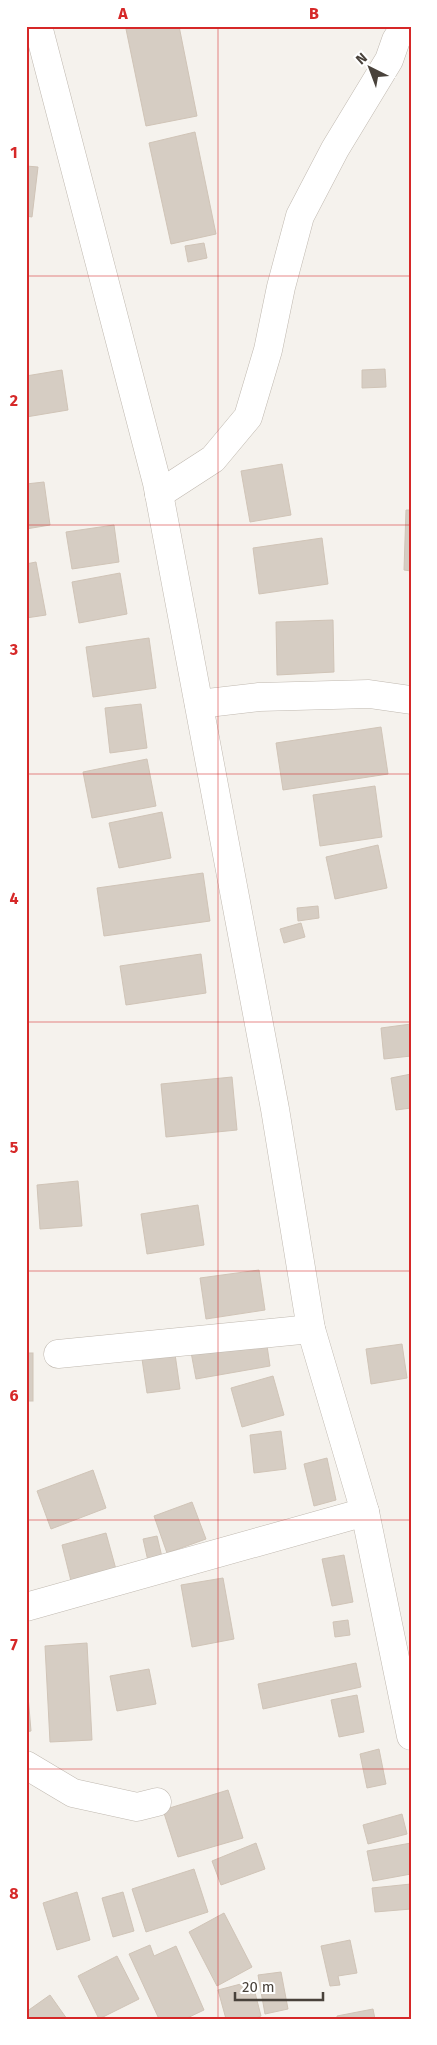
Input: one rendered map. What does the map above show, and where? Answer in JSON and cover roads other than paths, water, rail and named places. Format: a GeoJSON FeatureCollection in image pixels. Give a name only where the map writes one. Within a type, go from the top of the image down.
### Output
{"type":"FeatureCollection","features":[{"type":"Feature","properties":{"kind":"street"},"geometry":{"type":"LineString","coordinates":[[38,26],[158,494],[276,1109],[311,1329],[365,1512],[411,1736]]}},
{"type":"Feature","properties":{"kind":"street"},"geometry":{"type":"LineString","coordinates":[[158,494],[213,459],[248,417],[268,350],[281,287],[300,216],[335,149],[389,60],[396,40],[405,26]]}},
{"type":"Feature","properties":{"kind":"street"},"geometry":{"type":"LineString","coordinates":[[199,704],[259,697],[370,694],[411,700]]}},
{"type":"Feature","properties":{"kind":"street"},"geometry":{"type":"LineString","coordinates":[[58,1354],[311,1329]]}},
{"type":"Feature","properties":{"kind":"street"},"geometry":{"type":"LineString","coordinates":[[26,1606],[365,1512]]}},
{"type":"Feature","properties":{"kind":"street"},"geometry":{"type":"LineString","coordinates":[[26,1765],[73,1793],[137,1806],[157,1802]]}}]}
